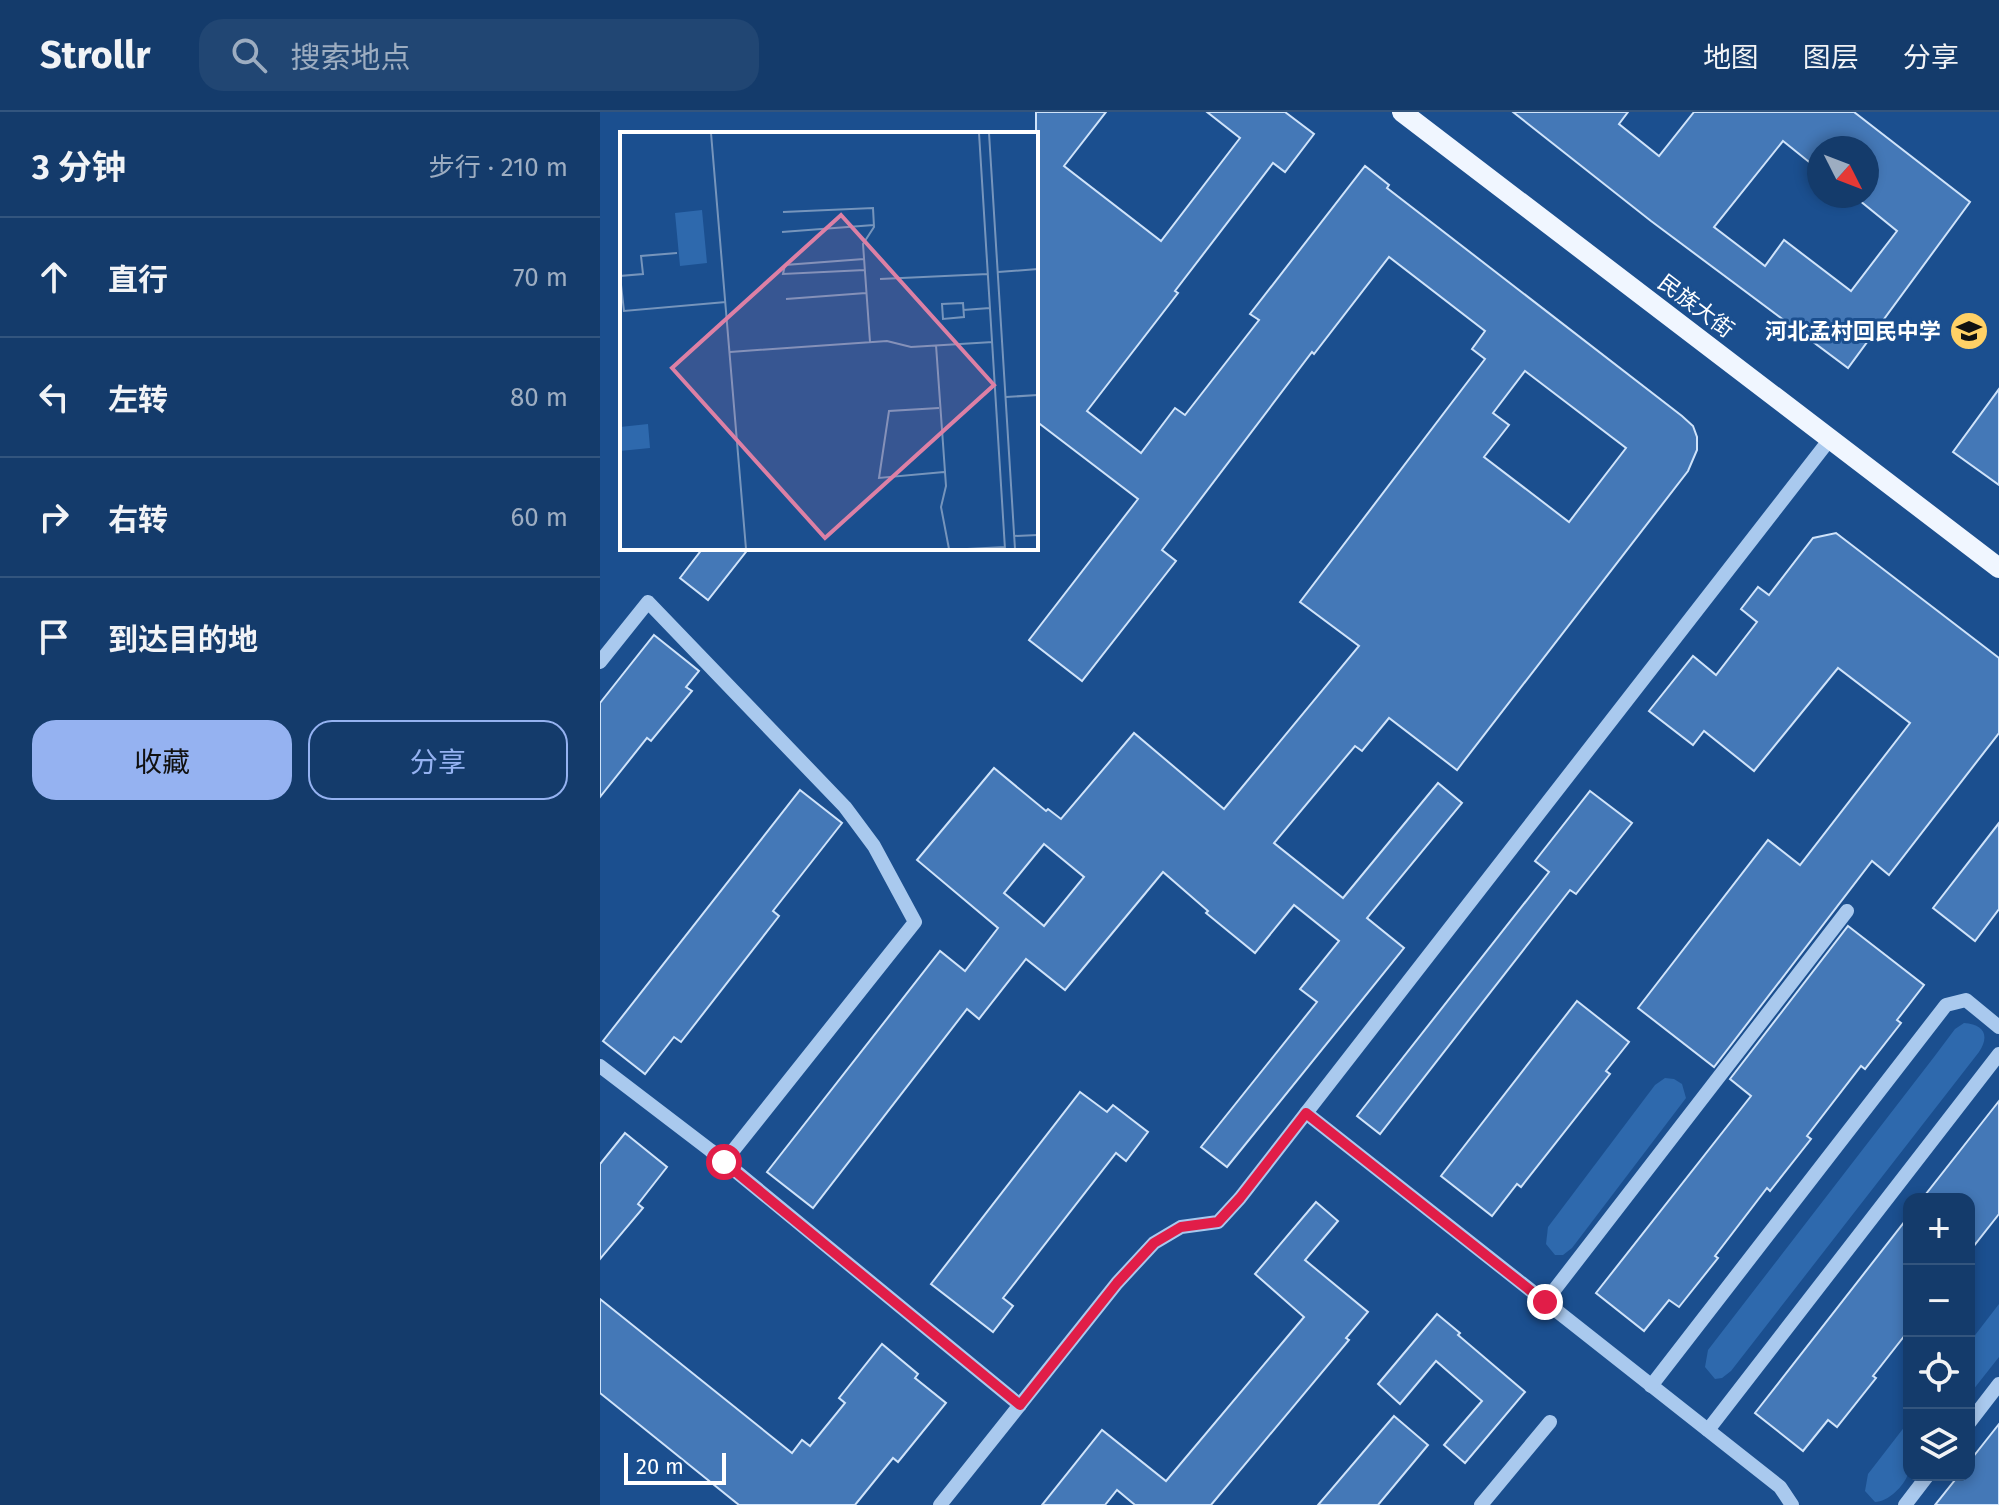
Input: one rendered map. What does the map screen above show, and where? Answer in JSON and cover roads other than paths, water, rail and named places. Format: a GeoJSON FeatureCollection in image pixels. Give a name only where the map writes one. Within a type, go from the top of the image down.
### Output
{"type":"FeatureCollection","features":[{"type":"Feature","properties":{"kind":"main road","name":"民族大街"},"geometry":{"type":"LineString","coordinates":[[1402,112],[1999,568]]}},
{"type":"Feature","properties":{"kind":"street"},"geometry":{"type":"LineString","coordinates":[[940,1505],[1117,1283],[1154,1243],[1181,1227],[1218,1222],[1240,1198],[1830,439]]}},
{"type":"Feature","properties":{"kind":"street"},"geometry":{"type":"LineString","coordinates":[[600,662],[648,602],[845,807],[874,846],[915,922],[724,1162]]}},
{"type":"Feature","properties":{"kind":"street"},"geometry":{"type":"LineString","coordinates":[[1545,1302],[1847,911]]}},
{"type":"Feature","properties":{"kind":"street"},"geometry":{"type":"LineString","coordinates":[[1651,1386],[1946,1005],[1966,1000],[1999,1027]]}},
{"type":"Feature","properties":{"kind":"street"},"geometry":{"type":"LineString","coordinates":[[1708,1430],[1999,1054]]}},
{"type":"Feature","properties":{"kind":"street"},"geometry":{"type":"LineString","coordinates":[[600,1066],[724,1162],[1020,1405]]}},
{"type":"Feature","properties":{"kind":"street"},"geometry":{"type":"LineString","coordinates":[[1306,1113],[1780,1487],[1792,1505]]}},
{"type":"Feature","properties":{"kind":"street"},"geometry":{"type":"LineString","coordinates":[[1975,1415],[1999,1384]]}},
{"type":"Feature","properties":{"kind":"street"},"geometry":{"type":"LineString","coordinates":[[1481,1505],[1550,1422]]}},
{"type":"Feature","properties":{"kind":"street"},"geometry":{"type":"LineString","coordinates":[[1905,1505],[1923,1481]]}},
{"type":"Feature","properties":{"kind":"place","name":"河北孟村回民中学"},"geometry":{"type":"Point","coordinates":[1969,331]}}]}
